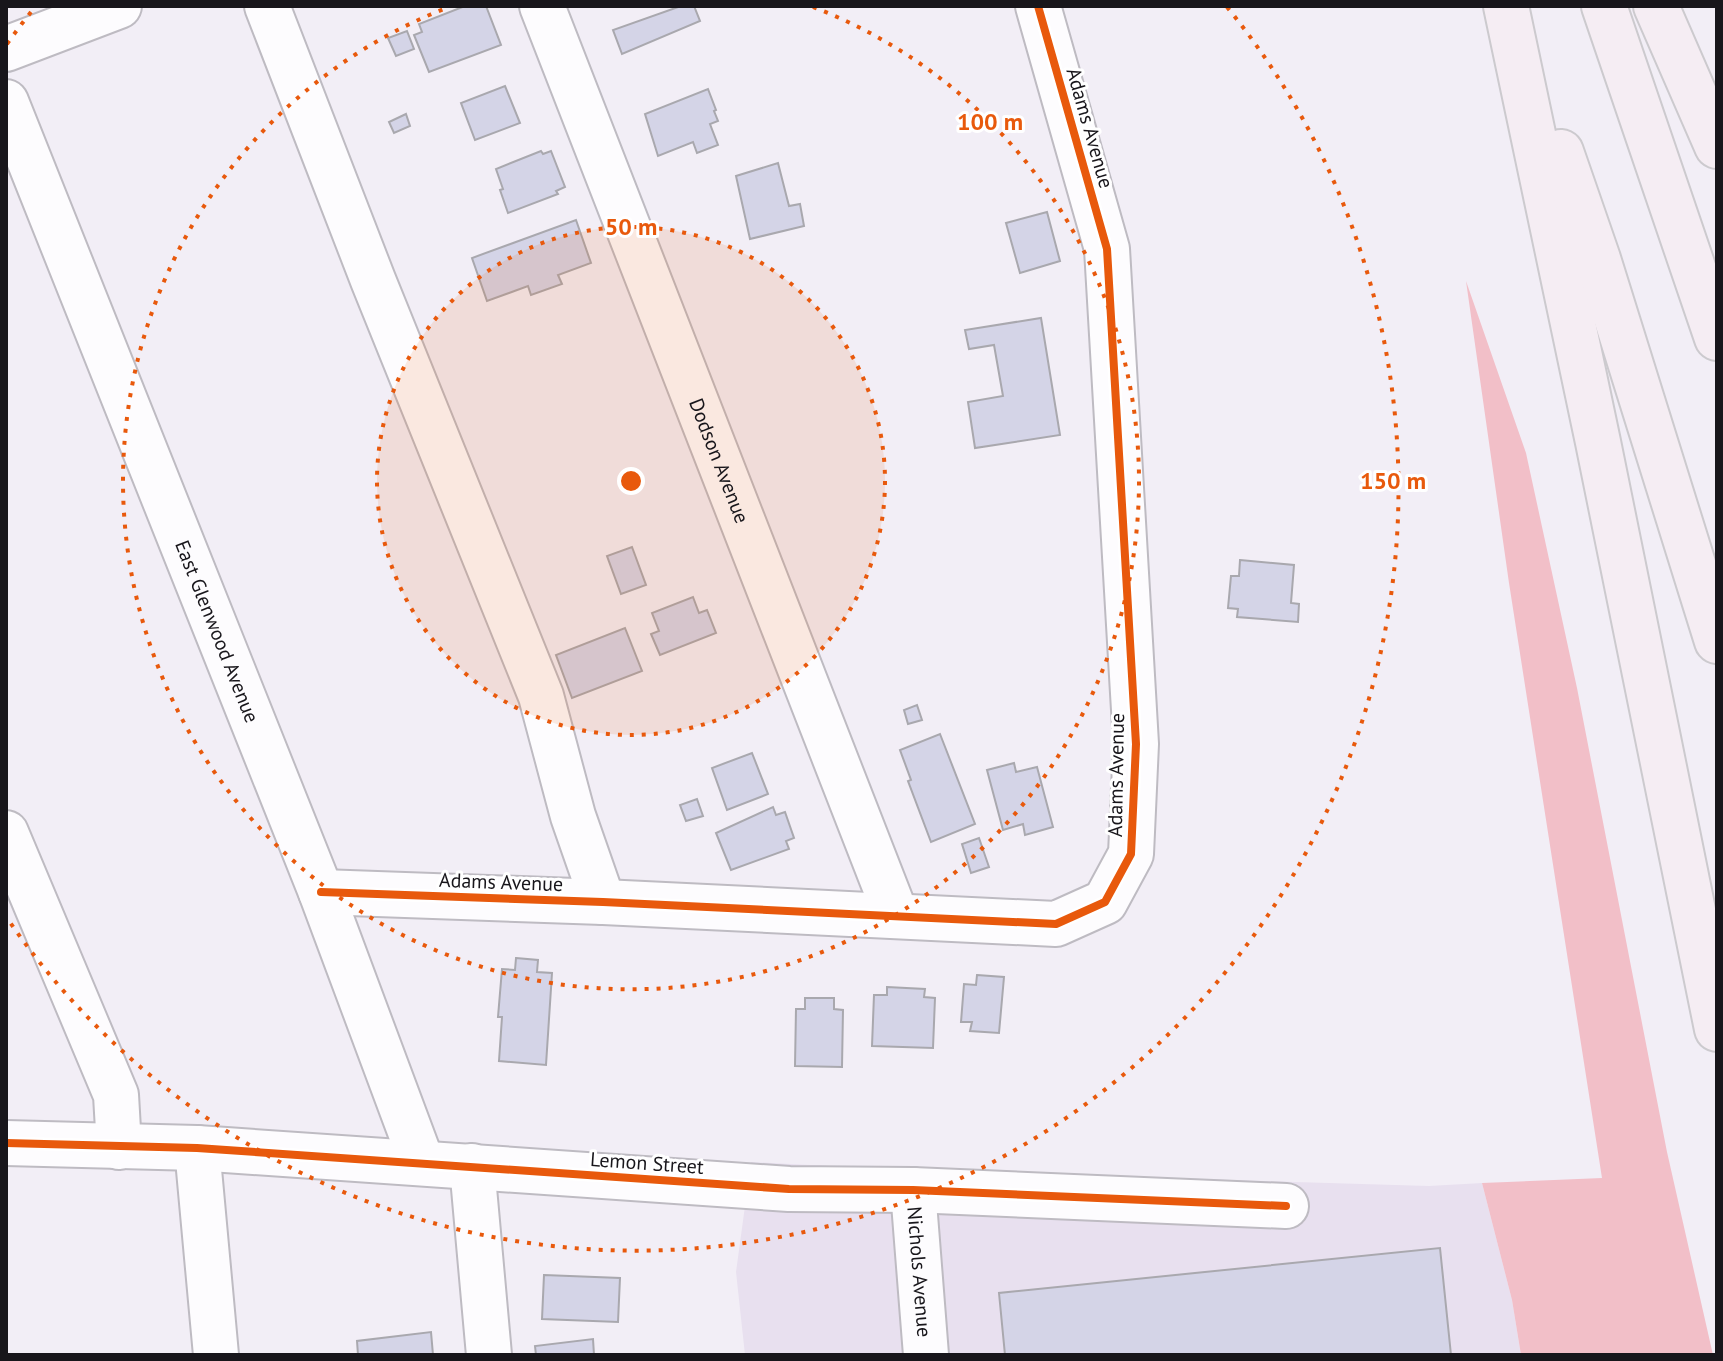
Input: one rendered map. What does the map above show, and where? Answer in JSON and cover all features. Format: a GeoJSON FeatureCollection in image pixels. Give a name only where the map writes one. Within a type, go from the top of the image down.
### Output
{"type":"FeatureCollection","features":[{"type":"Feature","properties":{"kind":"highway"},"geometry":{"type":"LineString","coordinates":[[1508,6],[1598,259],[1717,641]]}},
{"type":"Feature","properties":{"kind":"highway"},"geometry":{"type":"LineString","coordinates":[[1508,6],[1717,1029]]}},
{"type":"Feature","properties":{"kind":"highway"},"geometry":{"type":"LineString","coordinates":[[1604,6],[1717,338]]}},
{"type":"Feature","properties":{"kind":"highway"},"geometry":{"type":"LineString","coordinates":[[1656,6],[1717,146]]}},
{"type":"Feature","properties":{"kind":"street"},"geometry":{"type":"LineString","coordinates":[[6,49],[119,6]]}},
{"type":"Feature","properties":{"kind":"street"},"geometry":{"type":"LineString","coordinates":[[267,6],[373,280],[541,696],[573,816],[603,902]]}},
{"type":"Feature","properties":{"kind":"street","name":"Dodson Avenue"},"geometry":{"type":"LineString","coordinates":[[542,6],[896,915]]}},
{"type":"Feature","properties":{"kind":"street","name":"Adams Avenue"},"geometry":{"type":"LineString","coordinates":[[321,892],[1056,924],[1105,902],[1131,854],[1136,744],[1107,249],[1038,6]]}},
{"type":"Feature","properties":{"kind":"street","name":"East Glenwood Avenue"},"geometry":{"type":"LineString","coordinates":[[6,102],[321,892],[422,1163]]}},
{"type":"Feature","properties":{"kind":"street"},"geometry":{"type":"LineString","coordinates":[[6,833],[116,1095],[119,1147]]}},
{"type":"Feature","properties":{"kind":"street","name":"Lemon Street"},"geometry":{"type":"LineString","coordinates":[[6,1143],[197,1148],[789,1189],[913,1190],[1286,1206]]}},
{"type":"Feature","properties":{"kind":"street"},"geometry":{"type":"LineString","coordinates":[[197,1148],[216,1355]]}},
{"type":"Feature","properties":{"kind":"street"},"geometry":{"type":"LineString","coordinates":[[472,1166],[489,1355]]}},
{"type":"Feature","properties":{"kind":"street","name":"Nichols Avenue"},"geometry":{"type":"LineString","coordinates":[[913,1190],[926,1355]]}},
{"type":"Feature","properties":{"kind":"shaded area"},"geometry":{"type":"Polygon","coordinates":[[[1466,281],[1526,453],[1577,688],[1667,1152],[1713,1355],[1521,1355],[1512,1300],[1482,1183],[1602,1178],[1509,583],[1466,281]]]}},
{"type":"Feature","properties":{"kind":"shaded area"},"geometry":{"type":"Polygon","coordinates":[[[751,1162],[907,1170],[1429,1186],[1482,1183],[1512,1300],[1521,1355],[745,1355],[736,1272],[751,1162]]]}},
{"type":"Feature","properties":{"kind":"building"},"geometry":{"type":"Polygon","coordinates":[[[465,6],[486,6],[501,45],[429,72],[414,35],[422,32],[419,24],[465,6]]]}},
{"type":"Feature","properties":{"kind":"building"},"geometry":{"type":"Polygon","coordinates":[[[681,6],[694,6],[700,21],[622,54],[613,30],[681,6]]]}},
{"type":"Feature","properties":{"kind":"building"},"geometry":{"type":"Polygon","coordinates":[[[407,31],[414,49],[396,56],[388,38],[407,31]]]}},
{"type":"Feature","properties":{"kind":"building"},"geometry":{"type":"Polygon","coordinates":[[[505,86],[520,123],[475,140],[461,103],[505,86]]]}},
{"type":"Feature","properties":{"kind":"building"},"geometry":{"type":"Polygon","coordinates":[[[708,89],[718,121],[710,124],[718,145],[697,153],[693,142],[658,156],[645,114],[708,89]]]}},
{"type":"Feature","properties":{"kind":"building"},"geometry":{"type":"Polygon","coordinates":[[[406,114],[410,126],[394,133],[389,122],[406,114]]]}},
{"type":"Feature","properties":{"kind":"building"},"geometry":{"type":"Polygon","coordinates":[[[541,151],[543,154],[551,151],[565,187],[556,191],[558,194],[508,213],[496,169],[541,151]]]}},
{"type":"Feature","properties":{"kind":"building"},"geometry":{"type":"Polygon","coordinates":[[[778,163],[789,206],[800,204],[804,226],[750,239],[736,176],[778,163]]]}},
{"type":"Feature","properties":{"kind":"building"},"geometry":{"type":"Polygon","coordinates":[[[1047,212],[1060,261],[1020,273],[1006,223],[1047,212]]]}},
{"type":"Feature","properties":{"kind":"building"},"geometry":{"type":"Polygon","coordinates":[[[576,220],[591,263],[558,275],[562,284],[531,295],[528,286],[487,301],[472,258],[576,220]]]}},
{"type":"Feature","properties":{"kind":"building"},"geometry":{"type":"Polygon","coordinates":[[[1041,318],[1060,435],[975,448],[968,402],[1003,396],[994,345],[969,349],[965,330],[1041,318]]]}},
{"type":"Feature","properties":{"kind":"building"},"geometry":{"type":"Polygon","coordinates":[[[632,547],[646,585],[621,594],[607,556],[632,547]]]}},
{"type":"Feature","properties":{"kind":"building"},"geometry":{"type":"Polygon","coordinates":[[[1240,560],[1294,565],[1291,603],[1299,604],[1298,622],[1237,617],[1238,609],[1228,608],[1231,576],[1239,576],[1240,560]]]}},
{"type":"Feature","properties":{"kind":"building"},"geometry":{"type":"Polygon","coordinates":[[[693,597],[699,613],[707,610],[716,633],[660,655],[651,634],[659,631],[652,613],[693,597]]]}},
{"type":"Feature","properties":{"kind":"building"},"geometry":{"type":"Polygon","coordinates":[[[625,628],[642,671],[572,698],[556,655],[625,628]]]}},
{"type":"Feature","properties":{"kind":"building"},"geometry":{"type":"Polygon","coordinates":[[[917,705],[922,720],[908,724],[904,710],[917,705]]]}},
{"type":"Feature","properties":{"kind":"building"},"geometry":{"type":"Polygon","coordinates":[[[940,734],[975,824],[931,842],[900,750],[940,734]]]}},
{"type":"Feature","properties":{"kind":"building"},"geometry":{"type":"Polygon","coordinates":[[[752,753],[768,794],[727,810],[712,768],[752,753]]]}},
{"type":"Feature","properties":{"kind":"building"},"geometry":{"type":"Polygon","coordinates":[[[1014,763],[1016,772],[1037,767],[1053,827],[1025,835],[1023,824],[1003,830],[987,770],[1014,763]]]}},
{"type":"Feature","properties":{"kind":"building"},"geometry":{"type":"Polygon","coordinates":[[[697,799],[703,816],[686,821],[680,805],[697,799]]]}},
{"type":"Feature","properties":{"kind":"building"},"geometry":{"type":"Polygon","coordinates":[[[773,807],[776,815],[785,812],[794,838],[786,841],[789,849],[731,870],[716,833],[773,807]]]}},
{"type":"Feature","properties":{"kind":"building"},"geometry":{"type":"Polygon","coordinates":[[[979,838],[989,867],[971,873],[962,844],[979,838]]]}},
{"type":"Feature","properties":{"kind":"building"},"geometry":{"type":"Polygon","coordinates":[[[516,958],[538,960],[537,972],[552,973],[546,1065],[499,1061],[502,1017],[498,1017],[502,969],[515,970],[516,958]]]}},
{"type":"Feature","properties":{"kind":"building"},"geometry":{"type":"Polygon","coordinates":[[[977,975],[1004,977],[999,1033],[970,1031],[972,1022],[961,1022],[964,984],[976,985],[977,975]]]}},
{"type":"Feature","properties":{"kind":"building"},"geometry":{"type":"Polygon","coordinates":[[[887,987],[925,989],[924,997],[935,998],[933,1048],[872,1046],[874,995],[887,995],[887,987]]]}},
{"type":"Feature","properties":{"kind":"building"},"geometry":{"type":"Polygon","coordinates":[[[805,998],[834,998],[834,1009],[843,1010],[842,1067],[795,1066],[796,1009],[805,1009],[805,998]]]}},
{"type":"Feature","properties":{"kind":"building"},"geometry":{"type":"Polygon","coordinates":[[[1440,1248],[1451,1355],[1005,1355],[999,1293],[1440,1248]]]}},
{"type":"Feature","properties":{"kind":"building"},"geometry":{"type":"Polygon","coordinates":[[[544,1275],[620,1278],[618,1322],[542,1319],[544,1275]]]}},
{"type":"Feature","properties":{"kind":"building"},"geometry":{"type":"Polygon","coordinates":[[[431,1332],[433,1355],[358,1355],[357,1341],[431,1332]]]}},
{"type":"Feature","properties":{"kind":"building"},"geometry":{"type":"Polygon","coordinates":[[[593,1339],[594,1355],[536,1355],[535,1346],[593,1339]]]}},
{"type":"Feature","properties":{"kind":"cycle path"},"geometry":{"type":"LineString","coordinates":[[321,892],[1056,924],[1105,902],[1131,854],[1136,744],[1107,249],[1038,6]]}},
{"type":"Feature","properties":{"kind":"cycle path"},"geometry":{"type":"LineString","coordinates":[[6,1143],[197,1148],[789,1189],[913,1190],[1286,1206]]}}]}
